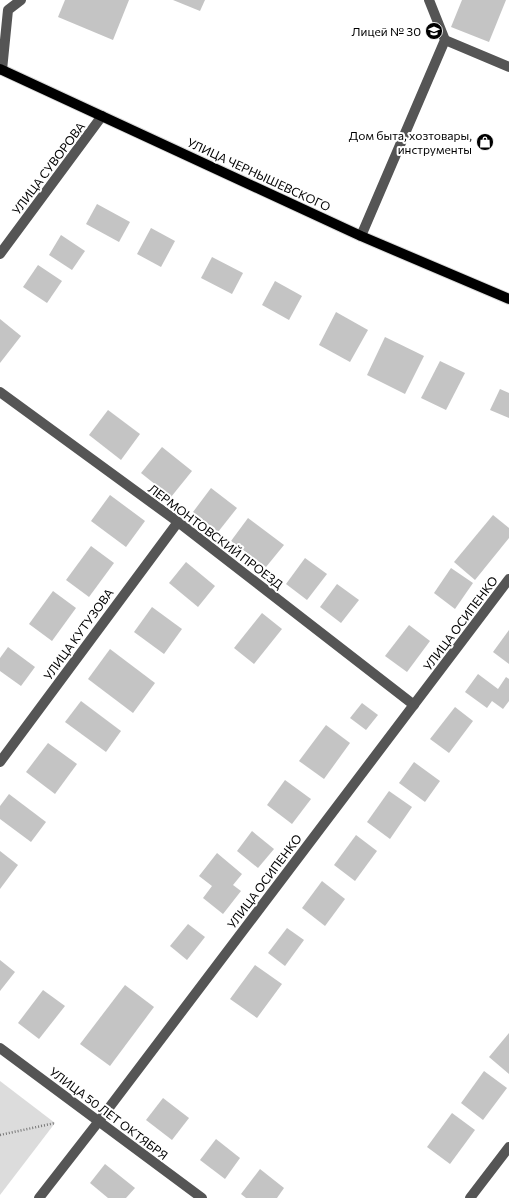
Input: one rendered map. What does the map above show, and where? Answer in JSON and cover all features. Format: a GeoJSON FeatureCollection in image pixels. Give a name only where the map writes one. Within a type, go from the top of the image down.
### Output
{"type":"FeatureCollection","features":[{"type":"Feature","properties":{"kind":"main road","name":"УЛИЦА ЧЕРНЫШЕВСКОГО"},"geometry":{"type":"LineString","coordinates":[[1,69],[361,236],[509,299]]}},
{"type":"Feature","properties":{"kind":"street"},"geometry":{"type":"LineString","coordinates":[[1,69],[8,10],[21,0]]}},
{"type":"Feature","properties":{"kind":"street"},"geometry":{"type":"LineString","coordinates":[[361,236],[445,40],[429,0]]}},
{"type":"Feature","properties":{"kind":"street"},"geometry":{"type":"LineString","coordinates":[[445,40],[509,67]]}},
{"type":"Feature","properties":{"kind":"street","name":"УЛИЦА СУВОРОВА"},"geometry":{"type":"LineString","coordinates":[[0,254],[102,116]]}},
{"type":"Feature","properties":{"kind":"street","name":"ЛЕРМОНТОВСКИЙ ПРОЕЗД"},"geometry":{"type":"LineString","coordinates":[[0,392],[178,522],[414,705]]}},
{"type":"Feature","properties":{"kind":"street","name":"УЛИЦА КУТУЗОВА"},"geometry":{"type":"LineString","coordinates":[[0,762],[178,522]]}},
{"type":"Feature","properties":{"kind":"street","name":"УЛИЦА ОСИПЕНКО"},"geometry":{"type":"LineString","coordinates":[[39,1198],[99,1121],[509,579]]}},
{"type":"Feature","properties":{"kind":"street","name":"УЛИЦА 50 ЛЕТ ОКТЯБРЯ"},"geometry":{"type":"LineString","coordinates":[[0,1048],[202,1198]]}},
{"type":"Feature","properties":{"kind":"street"},"geometry":{"type":"LineString","coordinates":[[470,1198],[509,1147]]}},
{"type":"Feature","properties":{"kind":"path"},"geometry":{"type":"LineString","coordinates":[[0,1135],[55,1123]]}},
{"type":"Feature","properties":{"kind":"shaded area"},"geometry":{"type":"Polygon","coordinates":[[[0,1081],[55,1123],[0,1195],[0,1081]]]}},
{"type":"Feature","properties":{"kind":"building"},"geometry":{"type":"Polygon","coordinates":[[[65,0],[129,0],[113,40],[58,17],[65,0]]]}},
{"type":"Feature","properties":{"kind":"building"},"geometry":{"type":"Polygon","coordinates":[[[173,0],[205,0],[200,11],[173,0]]]}},
{"type":"Feature","properties":{"kind":"building"},"geometry":{"type":"Polygon","coordinates":[[[462,0],[506,0],[489,42],[451,27],[462,0]]]}},
{"type":"Feature","properties":{"kind":"building"},"geometry":{"type":"Polygon","coordinates":[[[97,204],[130,222],[119,242],[86,224],[97,204]]]}},
{"type":"Feature","properties":{"kind":"building"},"geometry":{"type":"Polygon","coordinates":[[[151,228],[175,241],[161,267],[137,254],[151,228]]]}},
{"type":"Feature","properties":{"kind":"building"},"geometry":{"type":"Polygon","coordinates":[[[61,235],[85,251],[72,270],[49,255],[61,235]]]}},
{"type":"Feature","properties":{"kind":"building"},"geometry":{"type":"Polygon","coordinates":[[[212,257],[243,273],[232,294],[201,278],[212,257]]]}},
{"type":"Feature","properties":{"kind":"building"},"geometry":{"type":"Polygon","coordinates":[[[38,265],[62,281],[47,303],[23,287],[38,265]]]}},
{"type":"Feature","properties":{"kind":"building"},"geometry":{"type":"Polygon","coordinates":[[[275,281],[302,296],[289,320],[262,305],[275,281]]]}},
{"type":"Feature","properties":{"kind":"building"},"geometry":{"type":"Polygon","coordinates":[[[336,312],[368,330],[350,362],[319,345],[336,312]]]}},
{"type":"Feature","properties":{"kind":"building"},"geometry":{"type":"Polygon","coordinates":[[[0,319],[21,336],[0,363],[0,319]]]}},
{"type":"Feature","properties":{"kind":"building"},"geometry":{"type":"Polygon","coordinates":[[[385,337],[424,356],[405,394],[367,375],[385,337]]]}},
{"type":"Feature","properties":{"kind":"building"},"geometry":{"type":"Polygon","coordinates":[[[440,361],[465,373],[446,410],[421,398],[440,361]]]}},
{"type":"Feature","properties":{"kind":"building"},"geometry":{"type":"Polygon","coordinates":[[[500,389],[509,393],[509,418],[490,410],[500,389]]]}},
{"type":"Feature","properties":{"kind":"building"},"geometry":{"type":"Polygon","coordinates":[[[108,410],[140,434],[121,460],[89,435],[108,410]]]}},
{"type":"Feature","properties":{"kind":"building"},"geometry":{"type":"Polygon","coordinates":[[[162,447],[192,471],[171,497],[141,473],[162,447]]]}},
{"type":"Feature","properties":{"kind":"building"},"geometry":{"type":"Polygon","coordinates":[[[211,488],[237,508],[218,532],[193,512],[211,488]]]}},
{"type":"Feature","properties":{"kind":"building"},"geometry":{"type":"Polygon","coordinates":[[[110,495],[145,521],[126,547],[91,521],[110,495]]]}},
{"type":"Feature","properties":{"kind":"building"},"geometry":{"type":"Polygon","coordinates":[[[493,515],[509,528],[509,538],[475,580],[454,562],[493,515]]]}},
{"type":"Feature","properties":{"kind":"building"},"geometry":{"type":"Polygon","coordinates":[[[248,518],[284,545],[266,567],[231,541],[248,518]]]}},
{"type":"Feature","properties":{"kind":"building"},"geometry":{"type":"Polygon","coordinates":[[[91,546],[114,563],[89,597],[66,580],[91,546]]]}},
{"type":"Feature","properties":{"kind":"building"},"geometry":{"type":"Polygon","coordinates":[[[305,558],[327,574],[307,600],[286,584],[305,558]]]}},
{"type":"Feature","properties":{"kind":"building"},"geometry":{"type":"Polygon","coordinates":[[[186,562],[215,586],[198,607],[169,583],[186,562]]]}},
{"type":"Feature","properties":{"kind":"building"},"geometry":{"type":"Polygon","coordinates":[[[451,568],[473,583],[455,609],[434,593],[451,568]]]}},
{"type":"Feature","properties":{"kind":"building"},"geometry":{"type":"Polygon","coordinates":[[[337,584],[359,600],[341,623],[320,607],[337,584]]]}},
{"type":"Feature","properties":{"kind":"building"},"geometry":{"type":"Polygon","coordinates":[[[53,591],[76,608],[52,641],[29,624],[53,591]]]}},
{"type":"Feature","properties":{"kind":"building"},"geometry":{"type":"Polygon","coordinates":[[[152,607],[182,629],[164,654],[134,632],[152,607]]]}},
{"type":"Feature","properties":{"kind":"building"},"geometry":{"type":"Polygon","coordinates":[[[262,613],[282,629],[254,664],[234,648],[262,613]]]}},
{"type":"Feature","properties":{"kind":"building"},"geometry":{"type":"Polygon","coordinates":[[[409,625],[430,641],[407,672],[385,656],[409,625]]]}},
{"type":"Feature","properties":{"kind":"building"},"geometry":{"type":"Polygon","coordinates":[[[509,630],[509,664],[493,652],[509,630]]]}},
{"type":"Feature","properties":{"kind":"building"},"geometry":{"type":"Polygon","coordinates":[[[8,647],[35,667],[21,686],[0,671],[0,658],[8,647]]]}},
{"type":"Feature","properties":{"kind":"building"},"geometry":{"type":"Polygon","coordinates":[[[110,649],[155,683],[133,713],[88,679],[110,649]]]}},
{"type":"Feature","properties":{"kind":"building"},"geometry":{"type":"Polygon","coordinates":[[[478,674],[498,689],[506,677],[509,679],[509,701],[503,709],[492,701],[487,708],[465,692],[478,674]]]}},
{"type":"Feature","properties":{"kind":"building"},"geometry":{"type":"Polygon","coordinates":[[[81,701],[121,731],[106,752],[65,722],[81,701]]]}},
{"type":"Feature","properties":{"kind":"building"},"geometry":{"type":"Polygon","coordinates":[[[362,703],[378,715],[366,730],[350,718],[362,703]]]}},
{"type":"Feature","properties":{"kind":"building"},"geometry":{"type":"Polygon","coordinates":[[[455,707],[473,721],[449,753],[430,739],[455,707]]]}},
{"type":"Feature","properties":{"kind":"building"},"geometry":{"type":"Polygon","coordinates":[[[326,725],[350,743],[324,779],[299,761],[326,725]]]}},
{"type":"Feature","properties":{"kind":"building"},"geometry":{"type":"Polygon","coordinates":[[[48,743],[77,764],[55,794],[26,772],[48,743]]]}},
{"type":"Feature","properties":{"kind":"building"},"geometry":{"type":"Polygon","coordinates":[[[414,762],[440,781],[425,802],[399,783],[414,762]]]}},
{"type":"Feature","properties":{"kind":"building"},"geometry":{"type":"Polygon","coordinates":[[[285,780],[311,799],[292,824],[267,805],[285,780]]]}},
{"type":"Feature","properties":{"kind":"building"},"geometry":{"type":"Polygon","coordinates":[[[389,791],[412,807],[390,839],[367,822],[389,791]]]}},
{"type":"Feature","properties":{"kind":"building"},"geometry":{"type":"Polygon","coordinates":[[[9,794],[46,822],[31,842],[0,819],[0,806],[9,794]]]}},
{"type":"Feature","properties":{"kind":"building"},"geometry":{"type":"Polygon","coordinates":[[[252,831],[274,849],[258,868],[237,851],[252,831]]]}},
{"type":"Feature","properties":{"kind":"building"},"geometry":{"type":"Polygon","coordinates":[[[356,835],[377,851],[355,881],[334,865],[356,835]]]}},
{"type":"Feature","properties":{"kind":"building"},"geometry":{"type":"Polygon","coordinates":[[[0,851],[18,865],[0,889],[0,851]]]}},
{"type":"Feature","properties":{"kind":"building"},"geometry":{"type":"Polygon","coordinates":[[[217,853],[242,874],[233,885],[241,891],[223,914],[203,898],[212,886],[199,876],[217,853]]]}},
{"type":"Feature","properties":{"kind":"building"},"geometry":{"type":"Polygon","coordinates":[[[322,881],[345,899],[325,926],[302,908],[322,881]]]}},
{"type":"Feature","properties":{"kind":"building"},"geometry":{"type":"Polygon","coordinates":[[[188,924],[205,937],[187,960],[170,946],[188,924]]]}},
{"type":"Feature","properties":{"kind":"building"},"geometry":{"type":"Polygon","coordinates":[[[287,928],[304,940],[285,966],[268,953],[287,928]]]}},
{"type":"Feature","properties":{"kind":"building"},"geometry":{"type":"Polygon","coordinates":[[[0,960],[15,972],[0,991],[0,960]]]}},
{"type":"Feature","properties":{"kind":"building"},"geometry":{"type":"Polygon","coordinates":[[[255,965],[282,984],[257,1018],[230,999],[255,965]]]}},
{"type":"Feature","properties":{"kind":"building"},"geometry":{"type":"Polygon","coordinates":[[[125,985],[154,1007],[110,1066],[80,1044],[125,985]]]}},
{"type":"Feature","properties":{"kind":"building"},"geometry":{"type":"Polygon","coordinates":[[[43,990],[65,1006],[39,1039],[18,1023],[43,990]]]}},
{"type":"Feature","properties":{"kind":"building"},"geometry":{"type":"Polygon","coordinates":[[[509,1033],[509,1074],[489,1057],[509,1033]]]}},
{"type":"Feature","properties":{"kind":"building"},"geometry":{"type":"Polygon","coordinates":[[[484,1071],[507,1088],[483,1120],[461,1103],[484,1071]]]}},
{"type":"Feature","properties":{"kind":"building"},"geometry":{"type":"Polygon","coordinates":[[[163,1098],[189,1118],[172,1140],[146,1120],[163,1098]]]}},
{"type":"Feature","properties":{"kind":"building"},"geometry":{"type":"Polygon","coordinates":[[[452,1113],[475,1130],[450,1164],[427,1147],[452,1113]]]}},
{"type":"Feature","properties":{"kind":"building"},"geometry":{"type":"Polygon","coordinates":[[[216,1139],[240,1158],[225,1179],[200,1160],[216,1139]]]}},
{"type":"Feature","properties":{"kind":"building"},"geometry":{"type":"Polygon","coordinates":[[[105,1164],[135,1188],[126,1198],[108,1198],[90,1183],[105,1164]]]}},
{"type":"Feature","properties":{"kind":"building"},"geometry":{"type":"Polygon","coordinates":[[[260,1169],[284,1188],[277,1198],[246,1198],[241,1194],[260,1169]]]}},
{"type":"Feature","properties":{"kind":"place","name":"Лицей № 30"},"geometry":{"type":"Point","coordinates":[434,31]}},
{"type":"Feature","properties":{"kind":"place","name":"Дом быта, хозтовары, инструменты"},"geometry":{"type":"Point","coordinates":[485,142]}}]}
